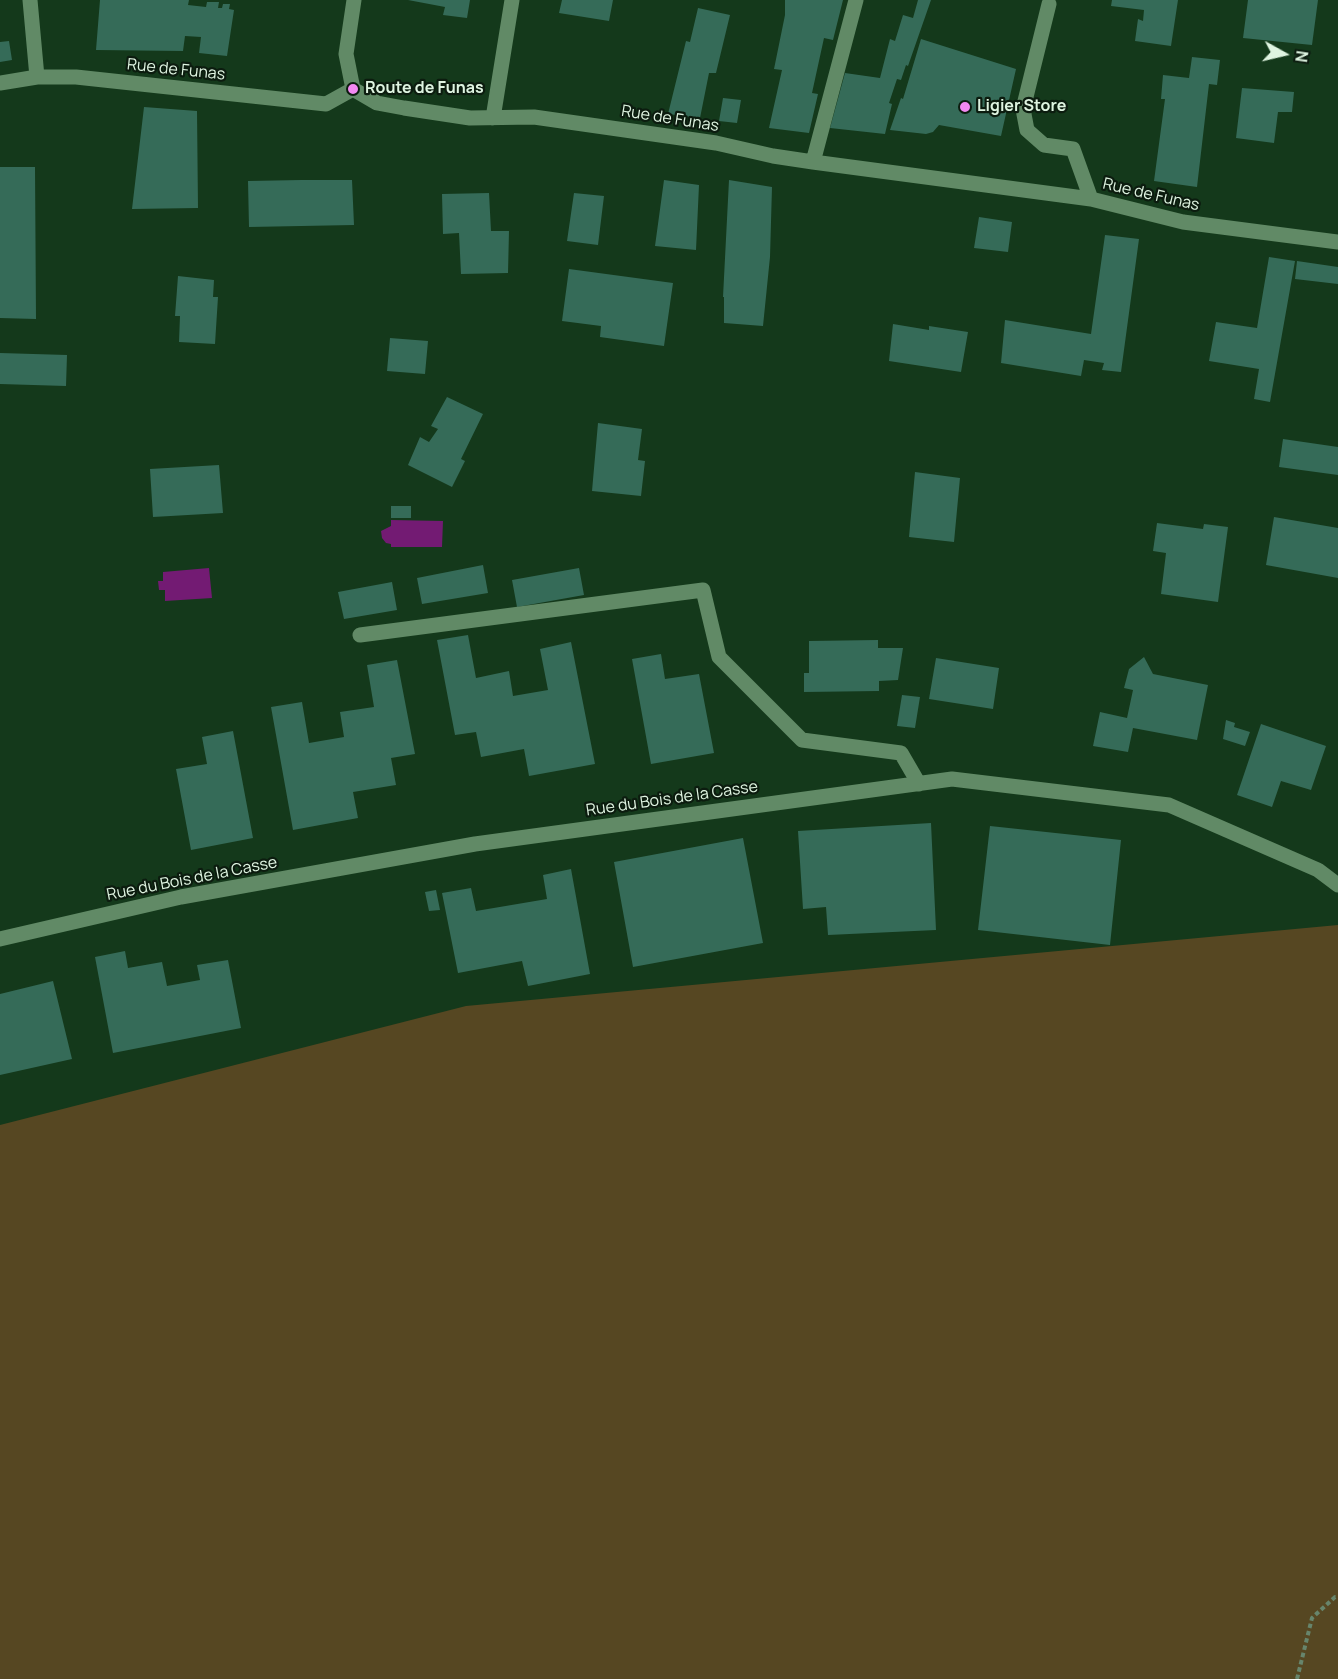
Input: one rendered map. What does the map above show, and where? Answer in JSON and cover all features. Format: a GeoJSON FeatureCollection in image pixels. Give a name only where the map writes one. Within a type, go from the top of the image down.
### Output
{"type":"FeatureCollection","features":[{"type":"Feature","properties":{"kind":"street"},"geometry":{"type":"LineString","coordinates":[[30,0],[37,77]]}},
{"type":"Feature","properties":{"kind":"street"},"geometry":{"type":"LineString","coordinates":[[353,89],[346,54],[354,0]]}},
{"type":"Feature","properties":{"kind":"street"},"geometry":{"type":"LineString","coordinates":[[493,118],[512,0]]}},
{"type":"Feature","properties":{"kind":"street"},"geometry":{"type":"LineString","coordinates":[[813,162],[856,0]]}},
{"type":"Feature","properties":{"kind":"street"},"geometry":{"type":"LineString","coordinates":[[1049,4],[1023,109],[1027,130],[1044,145],[1073,149],[1091,199]]}},
{"type":"Feature","properties":{"kind":"street","name":"Rue de Funas"},"geometry":{"type":"LineString","coordinates":[[0,83],[37,77],[76,77],[326,104],[353,89],[376,103],[470,118],[534,117],[716,143],[773,156],[813,162],[1091,199],[1183,222],[1338,242]]}},
{"type":"Feature","properties":{"kind":"street"},"geometry":{"type":"LineString","coordinates":[[360,635],[703,590],[718,657],[802,740],[901,753],[919,784]]}},
{"type":"Feature","properties":{"kind":"street","name":"Rue du Bois de la Casse"},"geometry":{"type":"LineString","coordinates":[[0,939],[181,897],[475,844],[952,779],[1169,805],[1318,870],[1338,885]]}},
{"type":"Feature","properties":{"kind":"path"},"geometry":{"type":"LineString","coordinates":[[1298,1679],[1312,1618],[1335,1597],[1338,1597]]}},
{"type":"Feature","properties":{"kind":"shaded area"},"geometry":{"type":"Polygon","coordinates":[[[391,520],[443,521],[442,547],[391,547],[391,544],[386,543],[382,538],[381,531],[391,526],[391,520]]]}},
{"type":"Feature","properties":{"kind":"shaded area"},"geometry":{"type":"Polygon","coordinates":[[[209,568],[212,598],[165,601],[165,590],[159,590],[158,581],[163,581],[163,572],[209,568]]]}},
{"type":"Feature","properties":{"kind":"shaded area"},"geometry":{"type":"Polygon","coordinates":[[[1338,925],[1338,1679],[0,1679],[0,1125],[466,1006],[1338,925]]]}},
{"type":"Feature","properties":{"kind":"building"},"geometry":{"type":"Polygon","coordinates":[[[100,0],[189,0],[188,5],[206,7],[207,2],[219,2],[218,8],[222,8],[223,4],[230,4],[229,9],[234,10],[227,56],[199,53],[201,37],[185,36],[183,51],[96,50],[100,0]]]}},
{"type":"Feature","properties":{"kind":"building"},"geometry":{"type":"Polygon","coordinates":[[[408,0],[470,0],[467,18],[443,15],[445,7],[408,0]]]}},
{"type":"Feature","properties":{"kind":"building"},"geometry":{"type":"Polygon","coordinates":[[[562,0],[613,0],[609,21],[559,13],[562,0]]]}},
{"type":"Feature","properties":{"kind":"building"},"geometry":{"type":"Polygon","coordinates":[[[785,0],[843,0],[833,40],[824,38],[812,93],[818,94],[809,133],[769,128],[782,70],[774,69],[785,15],[785,0]]]}},
{"type":"Feature","properties":{"kind":"building"},"geometry":{"type":"Polygon","coordinates":[[[918,0],[931,0],[908,66],[906,65],[901,80],[897,79],[889,103],[892,104],[885,134],[830,128],[845,73],[880,78],[890,39],[895,41],[903,15],[913,18],[918,0]]]}},
{"type":"Feature","properties":{"kind":"building"},"geometry":{"type":"Polygon","coordinates":[[[1112,0],[1178,0],[1171,46],[1135,41],[1138,19],[1143,21],[1144,10],[1111,6],[1112,0]]]}},
{"type":"Feature","properties":{"kind":"building"},"geometry":{"type":"Polygon","coordinates":[[[1248,0],[1318,0],[1312,45],[1243,38],[1248,0]]]}},
{"type":"Feature","properties":{"kind":"building"},"geometry":{"type":"Polygon","coordinates":[[[698,8],[730,15],[716,73],[709,73],[700,118],[668,114],[686,41],[690,42],[698,8]]]}},
{"type":"Feature","properties":{"kind":"building"},"geometry":{"type":"Polygon","coordinates":[[[921,39],[1016,69],[1001,136],[939,125],[933,132],[926,134],[890,130],[901,98],[903,99],[921,39]]]}},
{"type":"Feature","properties":{"kind":"building"},"geometry":{"type":"Polygon","coordinates":[[[9,41],[12,60],[0,62],[0,42],[9,41]]]}},
{"type":"Feature","properties":{"kind":"building"},"geometry":{"type":"Polygon","coordinates":[[[1192,57],[1220,60],[1217,85],[1209,84],[1197,187],[1154,181],[1165,99],[1161,99],[1163,75],[1189,78],[1192,57]]]}},
{"type":"Feature","properties":{"kind":"building"},"geometry":{"type":"Polygon","coordinates":[[[1242,88],[1294,92],[1292,112],[1278,112],[1274,143],[1236,138],[1242,88]]]}},
{"type":"Feature","properties":{"kind":"building"},"geometry":{"type":"Polygon","coordinates":[[[723,98],[741,100],[737,123],[719,121],[723,98]]]}},
{"type":"Feature","properties":{"kind":"building"},"geometry":{"type":"Polygon","coordinates":[[[144,107],[197,111],[198,208],[132,209],[144,107]]]}},
{"type":"Feature","properties":{"kind":"building"},"geometry":{"type":"Polygon","coordinates":[[[0,167],[35,167],[36,319],[0,318],[0,167]]]}},
{"type":"Feature","properties":{"kind":"building"},"geometry":{"type":"Polygon","coordinates":[[[352,180],[354,225],[249,227],[248,181],[352,180]]]}},
{"type":"Feature","properties":{"kind":"building"},"geometry":{"type":"Polygon","coordinates":[[[664,180],[699,185],[696,250],[655,246],[664,180]]]}},
{"type":"Feature","properties":{"kind":"building"},"geometry":{"type":"Polygon","coordinates":[[[729,180],[772,187],[770,257],[763,326],[724,323],[723,297],[729,180]]]}},
{"type":"Feature","properties":{"kind":"building"},"geometry":{"type":"Polygon","coordinates":[[[489,193],[491,231],[509,231],[508,273],[461,274],[459,233],[443,234],[442,194],[489,193]]]}},
{"type":"Feature","properties":{"kind":"building"},"geometry":{"type":"Polygon","coordinates":[[[574,193],[604,196],[598,245],[567,241],[574,193]]]}},
{"type":"Feature","properties":{"kind":"building"},"geometry":{"type":"Polygon","coordinates":[[[979,217],[1012,222],[1008,252],[974,248],[979,217]]]}},
{"type":"Feature","properties":{"kind":"building"},"geometry":{"type":"Polygon","coordinates":[[[1105,235],[1139,239],[1121,372],[1102,370],[1104,363],[1084,360],[1081,376],[1001,363],[1005,320],[1091,334],[1105,235]]]}},
{"type":"Feature","properties":{"kind":"building"},"geometry":{"type":"Polygon","coordinates":[[[1269,257],[1295,261],[1270,402],[1254,399],[1259,369],[1209,361],[1216,322],[1257,328],[1269,257]]]}},
{"type":"Feature","properties":{"kind":"building"},"geometry":{"type":"Polygon","coordinates":[[[1297,261],[1338,267],[1338,284],[1295,279],[1297,261]]]}},
{"type":"Feature","properties":{"kind":"building"},"geometry":{"type":"Polygon","coordinates":[[[569,269],[673,283],[664,346],[600,337],[601,326],[562,321],[569,269]]]}},
{"type":"Feature","properties":{"kind":"building"},"geometry":{"type":"Polygon","coordinates":[[[178,276],[214,280],[213,297],[218,297],[215,344],[179,342],[180,316],[175,316],[178,276]]]}},
{"type":"Feature","properties":{"kind":"building"},"geometry":{"type":"Polygon","coordinates":[[[893,324],[929,330],[929,326],[968,332],[961,372],[889,361],[893,324]]]}},
{"type":"Feature","properties":{"kind":"building"},"geometry":{"type":"Polygon","coordinates":[[[390,338],[428,341],[425,374],[387,371],[390,338]]]}},
{"type":"Feature","properties":{"kind":"building"},"geometry":{"type":"Polygon","coordinates":[[[0,353],[67,355],[66,386],[0,384],[0,353]]]}},
{"type":"Feature","properties":{"kind":"building"},"geometry":{"type":"Polygon","coordinates":[[[447,397],[483,414],[461,459],[465,461],[452,487],[408,465],[420,437],[429,442],[438,429],[431,426],[447,397]]]}},
{"type":"Feature","properties":{"kind":"building"},"geometry":{"type":"Polygon","coordinates":[[[598,423],[642,429],[638,460],[645,461],[641,496],[592,491],[598,423]]]}},
{"type":"Feature","properties":{"kind":"building"},"geometry":{"type":"Polygon","coordinates":[[[1283,439],[1338,447],[1338,475],[1279,467],[1283,439]]]}},
{"type":"Feature","properties":{"kind":"building"},"geometry":{"type":"Polygon","coordinates":[[[219,465],[223,513],[153,517],[150,469],[219,465]]]}},
{"type":"Feature","properties":{"kind":"building"},"geometry":{"type":"Polygon","coordinates":[[[915,472],[960,478],[954,542],[909,537],[915,472]]]}},
{"type":"Feature","properties":{"kind":"building"},"geometry":{"type":"Polygon","coordinates":[[[391,506],[411,506],[411,518],[391,518],[391,506]]]}},
{"type":"Feature","properties":{"kind":"building"},"geometry":{"type":"Polygon","coordinates":[[[1274,517],[1338,528],[1338,578],[1266,565],[1274,517]]]}},
{"type":"Feature","properties":{"kind":"building"},"geometry":{"type":"Polygon","coordinates":[[[1157,523],[1203,529],[1204,524],[1228,527],[1218,602],[1161,594],[1166,553],[1153,551],[1157,523]]]}},
{"type":"Feature","properties":{"kind":"building"},"geometry":{"type":"Polygon","coordinates":[[[483,565],[488,593],[422,604],[417,578],[483,565]]]}},
{"type":"Feature","properties":{"kind":"building"},"geometry":{"type":"Polygon","coordinates":[[[579,568],[584,595],[517,607],[512,580],[579,568]]]}},
{"type":"Feature","properties":{"kind":"building"},"geometry":{"type":"Polygon","coordinates":[[[392,582],[397,610],[344,619],[338,592],[392,582]]]}},
{"type":"Feature","properties":{"kind":"building"},"geometry":{"type":"Polygon","coordinates":[[[468,635],[476,678],[509,671],[513,696],[548,690],[540,649],[571,642],[595,764],[529,776],[524,749],[481,757],[476,732],[455,735],[437,640],[468,635]]]}},
{"type":"Feature","properties":{"kind":"building"},"geometry":{"type":"Polygon","coordinates":[[[878,640],[878,648],[903,648],[898,680],[879,681],[879,691],[804,692],[804,673],[809,673],[809,641],[878,640]]]}},
{"type":"Feature","properties":{"kind":"building"},"geometry":{"type":"Polygon","coordinates":[[[661,654],[665,679],[699,674],[714,753],[651,764],[632,659],[661,654]]]}},
{"type":"Feature","properties":{"kind":"building"},"geometry":{"type":"Polygon","coordinates":[[[1144,657],[1153,674],[1208,685],[1197,740],[1133,728],[1128,752],[1093,746],[1100,712],[1127,718],[1133,690],[1124,688],[1129,669],[1144,657]]]}},
{"type":"Feature","properties":{"kind":"building"},"geometry":{"type":"Polygon","coordinates":[[[936,658],[999,668],[993,709],[929,699],[936,658]]]}},
{"type":"Feature","properties":{"kind":"building"},"geometry":{"type":"Polygon","coordinates":[[[397,660],[415,754],[391,758],[396,785],[353,792],[358,818],[293,830],[271,707],[302,702],[309,743],[344,737],[340,712],[374,707],[367,665],[397,660]]]}},
{"type":"Feature","properties":{"kind":"building"},"geometry":{"type":"Polygon","coordinates":[[[902,695],[920,697],[915,728],[897,726],[902,695]]]}},
{"type":"Feature","properties":{"kind":"building"},"geometry":{"type":"Polygon","coordinates":[[[1226,720],[1235,723],[1234,727],[1250,732],[1245,746],[1223,739],[1226,720]]]}},
{"type":"Feature","properties":{"kind":"building"},"geometry":{"type":"Polygon","coordinates":[[[1261,724],[1326,746],[1311,790],[1281,781],[1272,807],[1237,795],[1261,724]]]}},
{"type":"Feature","properties":{"kind":"building"},"geometry":{"type":"Polygon","coordinates":[[[233,731],[253,838],[191,850],[176,769],[207,764],[202,737],[233,731]]]}},
{"type":"Feature","properties":{"kind":"building"},"geometry":{"type":"Polygon","coordinates":[[[931,823],[936,930],[828,935],[826,907],[803,909],[798,831],[931,823]]]}},
{"type":"Feature","properties":{"kind":"building"},"geometry":{"type":"Polygon","coordinates":[[[990,826],[1121,840],[1110,945],[978,930],[990,826]]]}},
{"type":"Feature","properties":{"kind":"building"},"geometry":{"type":"Polygon","coordinates":[[[743,838],[763,943],[633,967],[614,862],[743,838]]]}},
{"type":"Feature","properties":{"kind":"building"},"geometry":{"type":"Polygon","coordinates":[[[571,869],[590,974],[528,986],[522,961],[458,973],[442,893],[471,888],[476,911],[547,899],[543,875],[571,869]]]}},
{"type":"Feature","properties":{"kind":"building"},"geometry":{"type":"Polygon","coordinates":[[[436,890],[440,910],[429,911],[425,892],[436,890]]]}},
{"type":"Feature","properties":{"kind":"building"},"geometry":{"type":"Polygon","coordinates":[[[125,951],[128,968],[162,962],[167,986],[200,980],[197,965],[228,960],[241,1028],[113,1053],[95,957],[125,951]]]}},
{"type":"Feature","properties":{"kind":"building"},"geometry":{"type":"Polygon","coordinates":[[[53,981],[72,1059],[0,1075],[0,994],[53,981]]]}},
{"type":"Feature","properties":{"kind":"place","name":"Route de Funas"},"geometry":{"type":"Point","coordinates":[353,89]}},
{"type":"Feature","properties":{"kind":"place","name":"Ligier Store"},"geometry":{"type":"Point","coordinates":[965,107]}}]}
